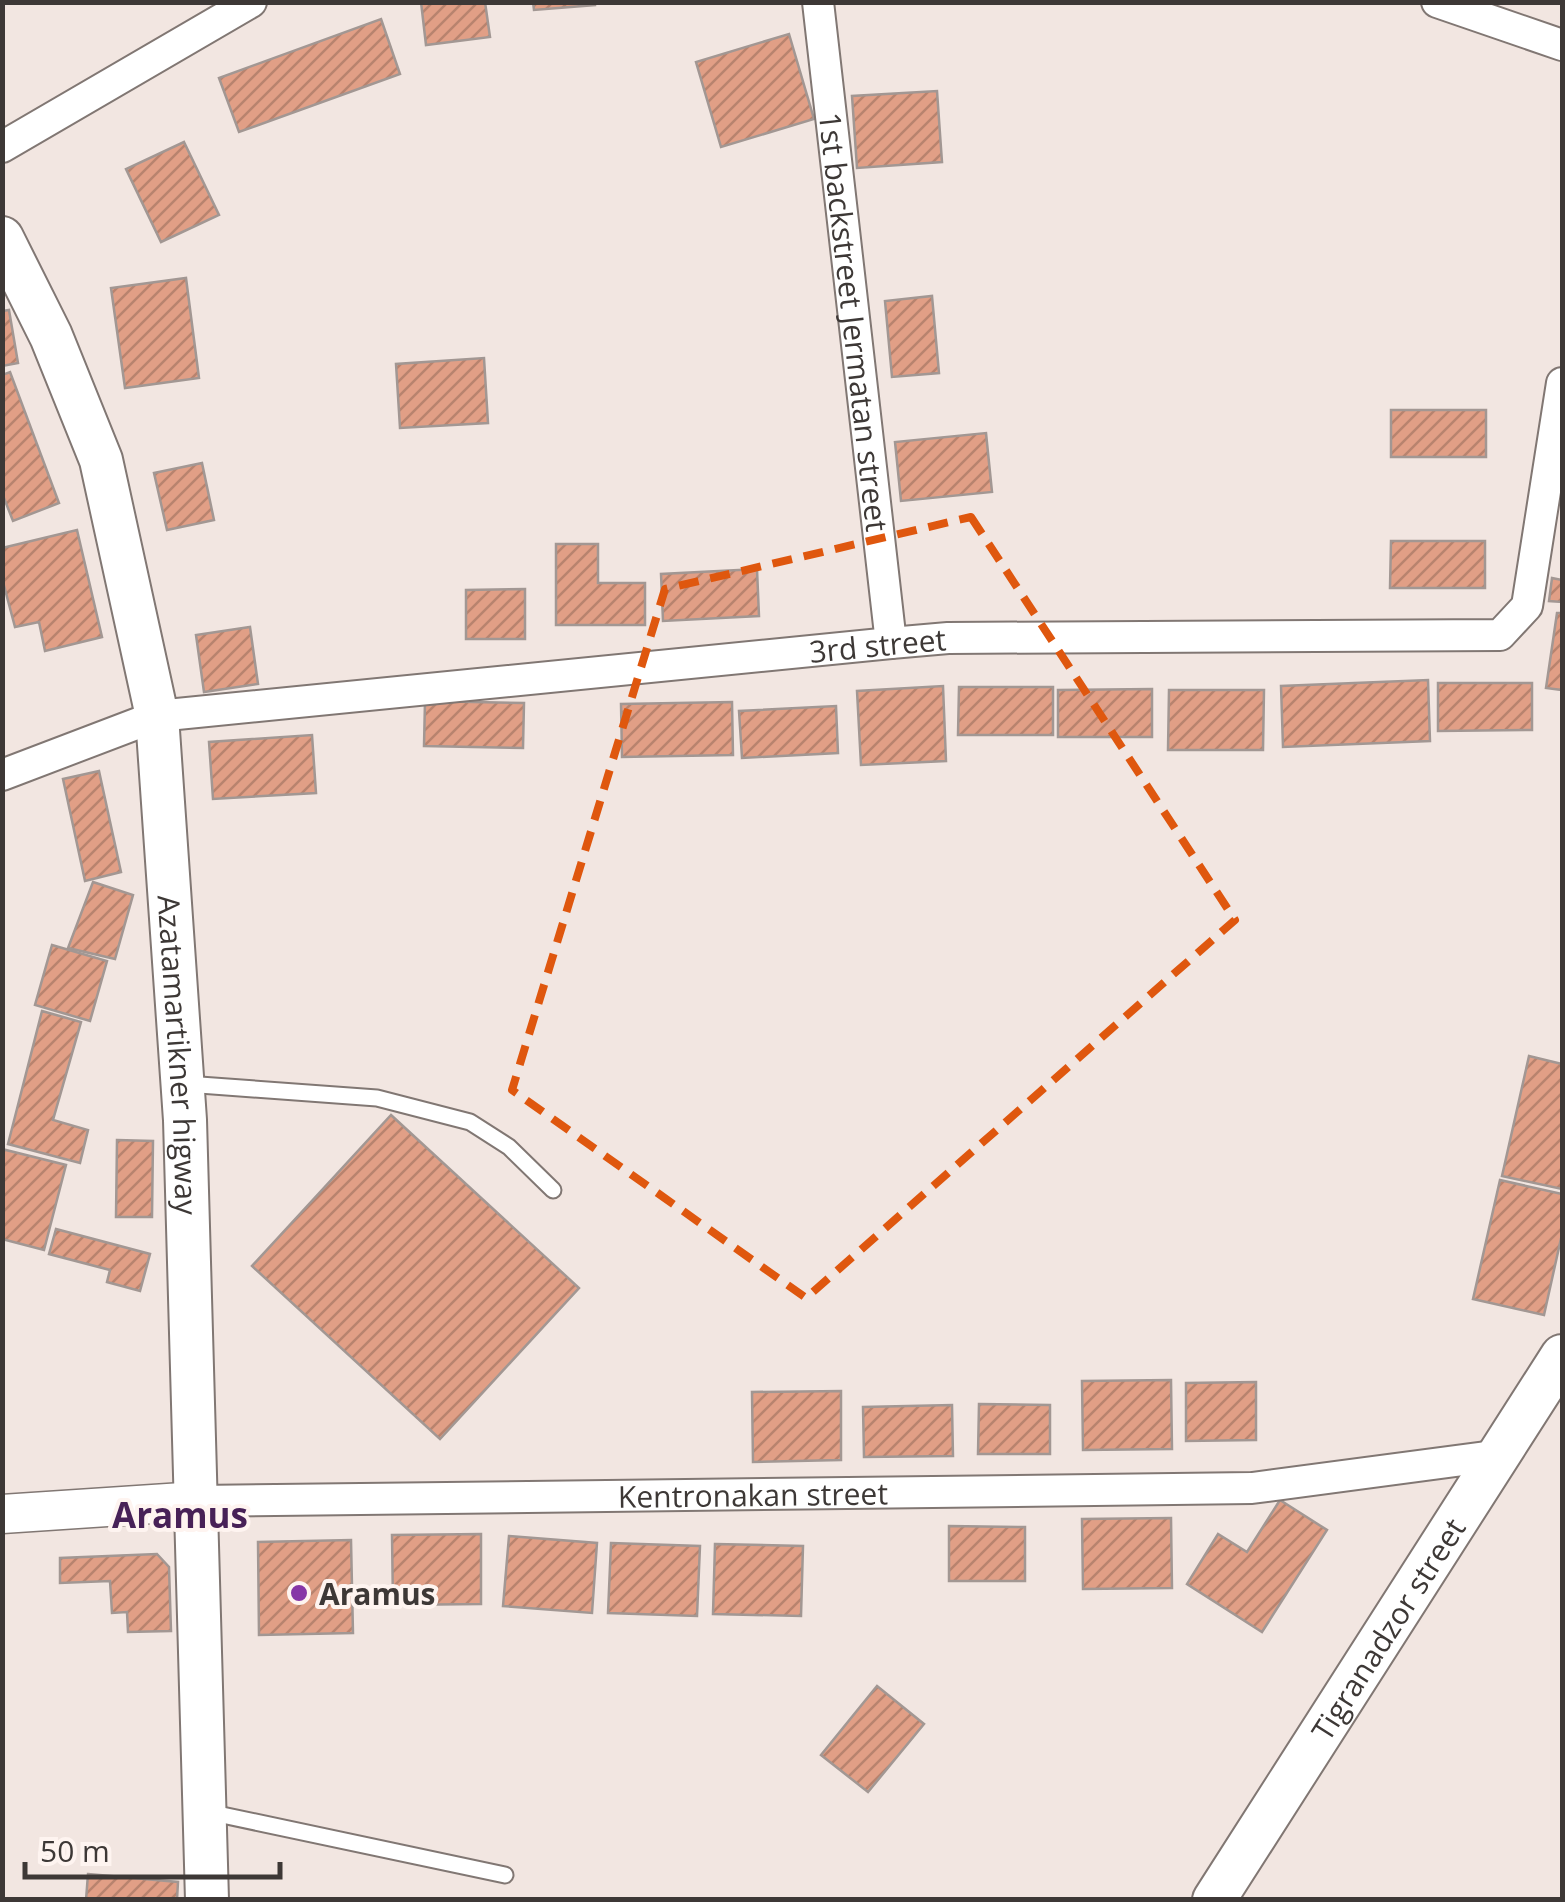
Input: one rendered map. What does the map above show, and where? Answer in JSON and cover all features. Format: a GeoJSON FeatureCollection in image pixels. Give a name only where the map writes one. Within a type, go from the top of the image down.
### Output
{"type":"FeatureCollection","features":[{"type":"Feature","properties":{"kind":"main road","name":"Azatamartikner higway"},"geometry":{"type":"LineString","coordinates":[[2,238],[51,336],[102,460],[157,716],[182,1084],[208,1900]]}},
{"type":"Feature","properties":{"kind":"main road","name":"Tigranadzor street"},"geometry":{"type":"LineString","coordinates":[[1214,1900],[1562,1356]]}},
{"type":"Feature","properties":{"kind":"street"},"geometry":{"type":"LineString","coordinates":[[2,147],[251,2]]}},
{"type":"Feature","properties":{"kind":"street","name":"1st backstreet Jermatan street"},"geometry":{"type":"LineString","coordinates":[[818,2],[891,644]]}},
{"type":"Feature","properties":{"kind":"street"},"geometry":{"type":"LineString","coordinates":[[1437,2],[1562,45]]}},
{"type":"Feature","properties":{"kind":"street","name":"3rd street"},"geometry":{"type":"LineString","coordinates":[[2,776],[157,716],[948,638],[1500,636],[1527,606],[1562,383]]}},
{"type":"Feature","properties":{"kind":"street","name":"Kentronakan street"},"geometry":{"type":"LineString","coordinates":[[2,1514],[198,1502],[1252,1488],[1501,1455]]}},
{"type":"Feature","properties":{"kind":"lane"},"geometry":{"type":"LineString","coordinates":[[182,1084],[377,1098],[470,1122],[508,1148],[552,1190]]}},
{"type":"Feature","properties":{"kind":"lane"},"geometry":{"type":"LineString","coordinates":[[204,1812],[505,1876]]}},
{"type":"Feature","properties":{"kind":"highlighted area"},"geometry":{"type":"Polygon","coordinates":[[[971,517],[1235,920],[806,1298],[512,1090],[665,589],[971,517]]]}},
{"type":"Feature","properties":{"kind":"building"},"geometry":{"type":"Polygon","coordinates":[[[421,2],[485,2],[490,37],[426,45],[421,2]]]}},
{"type":"Feature","properties":{"kind":"building"},"geometry":{"type":"Polygon","coordinates":[[[533,2],[595,2],[595,5],[534,10],[533,2]]]}},
{"type":"Feature","properties":{"kind":"building"},"geometry":{"type":"Polygon","coordinates":[[[381,19],[400,74],[239,132],[219,78],[381,19]]]}},
{"type":"Feature","properties":{"kind":"building"},"geometry":{"type":"Polygon","coordinates":[[[789,34],[814,119],[721,147],[696,62],[789,34]]]}},
{"type":"Feature","properties":{"kind":"building"},"geometry":{"type":"Polygon","coordinates":[[[937,91],[942,162],[857,168],[852,96],[937,91]]]}},
{"type":"Feature","properties":{"kind":"building"},"geometry":{"type":"Polygon","coordinates":[[[184,142],[219,215],[161,242],[126,169],[184,142]]]}},
{"type":"Feature","properties":{"kind":"building"},"geometry":{"type":"Polygon","coordinates":[[[186,278],[199,378],[125,388],[111,288],[186,278]]]}},
{"type":"Feature","properties":{"kind":"building"},"geometry":{"type":"Polygon","coordinates":[[[932,296],[939,373],[892,377],[885,301],[932,296]]]}},
{"type":"Feature","properties":{"kind":"building"},"geometry":{"type":"Polygon","coordinates":[[[9,310],[18,363],[2,366],[2,311],[9,310]]]}},
{"type":"Feature","properties":{"kind":"building"},"geometry":{"type":"Polygon","coordinates":[[[484,358],[488,423],[400,428],[396,364],[484,358]]]}},
{"type":"Feature","properties":{"kind":"building"},"geometry":{"type":"Polygon","coordinates":[[[10,372],[59,503],[13,521],[2,493],[2,375],[10,372]]]}},
{"type":"Feature","properties":{"kind":"building"},"geometry":{"type":"Polygon","coordinates":[[[1391,410],[1486,410],[1486,457],[1391,457],[1391,410]]]}},
{"type":"Feature","properties":{"kind":"building"},"geometry":{"type":"Polygon","coordinates":[[[986,433],[992,492],[901,501],[895,442],[986,433]]]}},
{"type":"Feature","properties":{"kind":"building"},"geometry":{"type":"Polygon","coordinates":[[[202,463],[214,520],[167,530],[154,473],[202,463]]]}},
{"type":"Feature","properties":{"kind":"building"},"geometry":{"type":"Polygon","coordinates":[[[77,530],[102,637],[45,651],[39,622],[15,627],[2,578],[2,548],[77,530]]]}},
{"type":"Feature","properties":{"kind":"building"},"geometry":{"type":"Polygon","coordinates":[[[1391,541],[1485,541],[1485,588],[1390,588],[1391,541]]]}},
{"type":"Feature","properties":{"kind":"building"},"geometry":{"type":"Polygon","coordinates":[[[556,544],[598,544],[598,583],[645,583],[645,625],[556,625],[556,544]]]}},
{"type":"Feature","properties":{"kind":"building"},"geometry":{"type":"Polygon","coordinates":[[[757,569],[759,616],[663,621],[661,574],[757,569]]]}},
{"type":"Feature","properties":{"kind":"building"},"geometry":{"type":"Polygon","coordinates":[[[1552,578],[1562,580],[1562,602],[1549,601],[1552,578]]]}},
{"type":"Feature","properties":{"kind":"building"},"geometry":{"type":"Polygon","coordinates":[[[525,589],[525,639],[466,639],[466,590],[525,589]]]}},
{"type":"Feature","properties":{"kind":"building"},"geometry":{"type":"Polygon","coordinates":[[[1557,613],[1562,613],[1562,690],[1546,688],[1557,613]]]}},
{"type":"Feature","properties":{"kind":"building"},"geometry":{"type":"Polygon","coordinates":[[[250,627],[258,684],[204,692],[196,635],[250,627]]]}},
{"type":"Feature","properties":{"kind":"building"},"geometry":{"type":"Polygon","coordinates":[[[1428,680],[1430,741],[1283,747],[1281,686],[1428,680]]]}},
{"type":"Feature","properties":{"kind":"building"},"geometry":{"type":"Polygon","coordinates":[[[1438,683],[1532,683],[1532,730],[1438,731],[1438,683]]]}},
{"type":"Feature","properties":{"kind":"building"},"geometry":{"type":"Polygon","coordinates":[[[943,686],[946,761],[861,765],[857,691],[943,686]]]}},
{"type":"Feature","properties":{"kind":"building"},"geometry":{"type":"Polygon","coordinates":[[[959,687],[1053,687],[1053,735],[958,735],[959,687]]]}},
{"type":"Feature","properties":{"kind":"building"},"geometry":{"type":"Polygon","coordinates":[[[1152,689],[1152,737],[1058,737],[1058,690],[1152,689]]]}},
{"type":"Feature","properties":{"kind":"building"},"geometry":{"type":"Polygon","coordinates":[[[1169,690],[1264,690],[1263,750],[1168,750],[1169,690]]]}},
{"type":"Feature","properties":{"kind":"building"},"geometry":{"type":"Polygon","coordinates":[[[425,701],[524,703],[523,748],[424,746],[425,701]]]}},
{"type":"Feature","properties":{"kind":"building"},"geometry":{"type":"Polygon","coordinates":[[[732,702],[733,755],[622,757],[621,704],[732,702]]]}},
{"type":"Feature","properties":{"kind":"building"},"geometry":{"type":"Polygon","coordinates":[[[836,706],[838,753],[742,758],[739,711],[836,706]]]}},
{"type":"Feature","properties":{"kind":"building"},"geometry":{"type":"Polygon","coordinates":[[[312,735],[316,793],[213,799],[209,742],[312,735]]]}},
{"type":"Feature","properties":{"kind":"building"},"geometry":{"type":"Polygon","coordinates":[[[99,771],[121,872],[85,881],[63,779],[99,771]]]}},
{"type":"Feature","properties":{"kind":"building"},"geometry":{"type":"Polygon","coordinates":[[[93,882],[133,895],[115,959],[68,948],[93,882]]]}},
{"type":"Feature","properties":{"kind":"building"},"geometry":{"type":"Polygon","coordinates":[[[52,945],[107,961],[90,1021],[35,1005],[52,945]]]}},
{"type":"Feature","properties":{"kind":"building"},"geometry":{"type":"Polygon","coordinates":[[[42,1011],[81,1022],[53,1120],[88,1130],[80,1163],[8,1144],[42,1011]]]}},
{"type":"Feature","properties":{"kind":"building"},"geometry":{"type":"Polygon","coordinates":[[[1529,1056],[1562,1064],[1562,1189],[1502,1176],[1529,1056]]]}},
{"type":"Feature","properties":{"kind":"building"},"geometry":{"type":"Polygon","coordinates":[[[391,1115],[579,1288],[440,1439],[252,1266],[391,1115]]]}},
{"type":"Feature","properties":{"kind":"building"},"geometry":{"type":"Polygon","coordinates":[[[117,1140],[153,1141],[152,1217],[116,1217],[117,1140]]]}},
{"type":"Feature","properties":{"kind":"building"},"geometry":{"type":"Polygon","coordinates":[[[2,1149],[66,1165],[44,1250],[2,1239],[2,1149]]]}},
{"type":"Feature","properties":{"kind":"building"},"geometry":{"type":"Polygon","coordinates":[[[1500,1180],[1562,1194],[1562,1234],[1544,1315],[1473,1299],[1500,1180]]]}},
{"type":"Feature","properties":{"kind":"building"},"geometry":{"type":"Polygon","coordinates":[[[56,1229],[150,1254],[140,1291],[107,1282],[110,1270],[49,1254],[56,1229]]]}},
{"type":"Feature","properties":{"kind":"building"},"geometry":{"type":"Polygon","coordinates":[[[1171,1380],[1172,1449],[1083,1450],[1082,1381],[1171,1380]]]}},
{"type":"Feature","properties":{"kind":"building"},"geometry":{"type":"Polygon","coordinates":[[[1256,1382],[1256,1440],[1186,1441],[1186,1383],[1256,1382]]]}},
{"type":"Feature","properties":{"kind":"building"},"geometry":{"type":"Polygon","coordinates":[[[841,1391],[841,1460],[753,1462],[752,1392],[841,1391]]]}},
{"type":"Feature","properties":{"kind":"building"},"geometry":{"type":"Polygon","coordinates":[[[979,1404],[1050,1405],[1050,1454],[978,1454],[979,1404]]]}},
{"type":"Feature","properties":{"kind":"building"},"geometry":{"type":"Polygon","coordinates":[[[952,1405],[953,1456],[864,1457],[863,1407],[952,1405]]]}},
{"type":"Feature","properties":{"kind":"building"},"geometry":{"type":"Polygon","coordinates":[[[1280,1500],[1327,1530],[1262,1632],[1187,1584],[1218,1534],[1247,1552],[1280,1500]]]}},
{"type":"Feature","properties":{"kind":"building"},"geometry":{"type":"Polygon","coordinates":[[[1171,1518],[1172,1588],[1083,1589],[1082,1519],[1171,1518]]]}},
{"type":"Feature","properties":{"kind":"building"},"geometry":{"type":"Polygon","coordinates":[[[949,1526],[1025,1527],[1025,1581],[949,1581],[949,1526]]]}},
{"type":"Feature","properties":{"kind":"building"},"geometry":{"type":"Polygon","coordinates":[[[481,1534],[481,1604],[393,1605],[392,1535],[481,1534]]]}},
{"type":"Feature","properties":{"kind":"building"},"geometry":{"type":"Polygon","coordinates":[[[509,1536],[597,1543],[592,1613],[503,1606],[509,1536]]]}},
{"type":"Feature","properties":{"kind":"building"},"geometry":{"type":"Polygon","coordinates":[[[351,1540],[353,1633],[259,1635],[258,1542],[351,1540]]]}},
{"type":"Feature","properties":{"kind":"building"},"geometry":{"type":"Polygon","coordinates":[[[611,1543],[700,1546],[697,1616],[608,1613],[611,1543]]]}},
{"type":"Feature","properties":{"kind":"building"},"geometry":{"type":"Polygon","coordinates":[[[715,1544],[803,1546],[801,1616],[713,1614],[715,1544]]]}},
{"type":"Feature","properties":{"kind":"building"},"geometry":{"type":"Polygon","coordinates":[[[157,1554],[169,1567],[171,1631],[128,1632],[127,1612],[112,1613],[110,1581],[60,1583],[60,1558],[157,1554]]]}},
{"type":"Feature","properties":{"kind":"building"},"geometry":{"type":"Polygon","coordinates":[[[877,1686],[924,1724],[868,1792],[821,1755],[877,1686]]]}},
{"type":"Feature","properties":{"kind":"building"},"geometry":{"type":"Polygon","coordinates":[[[88,1874],[178,1882],[177,1900],[86,1900],[88,1874]]]}},
{"type":"Feature","properties":{"kind":"place","name":"Aramus"},"geometry":{"type":"Point","coordinates":[299,1593]}},
{"type":"Feature","properties":{"kind":"district","name":"Aramus"},"geometry":{"type":"Point","coordinates":[180,1514]}}]}
